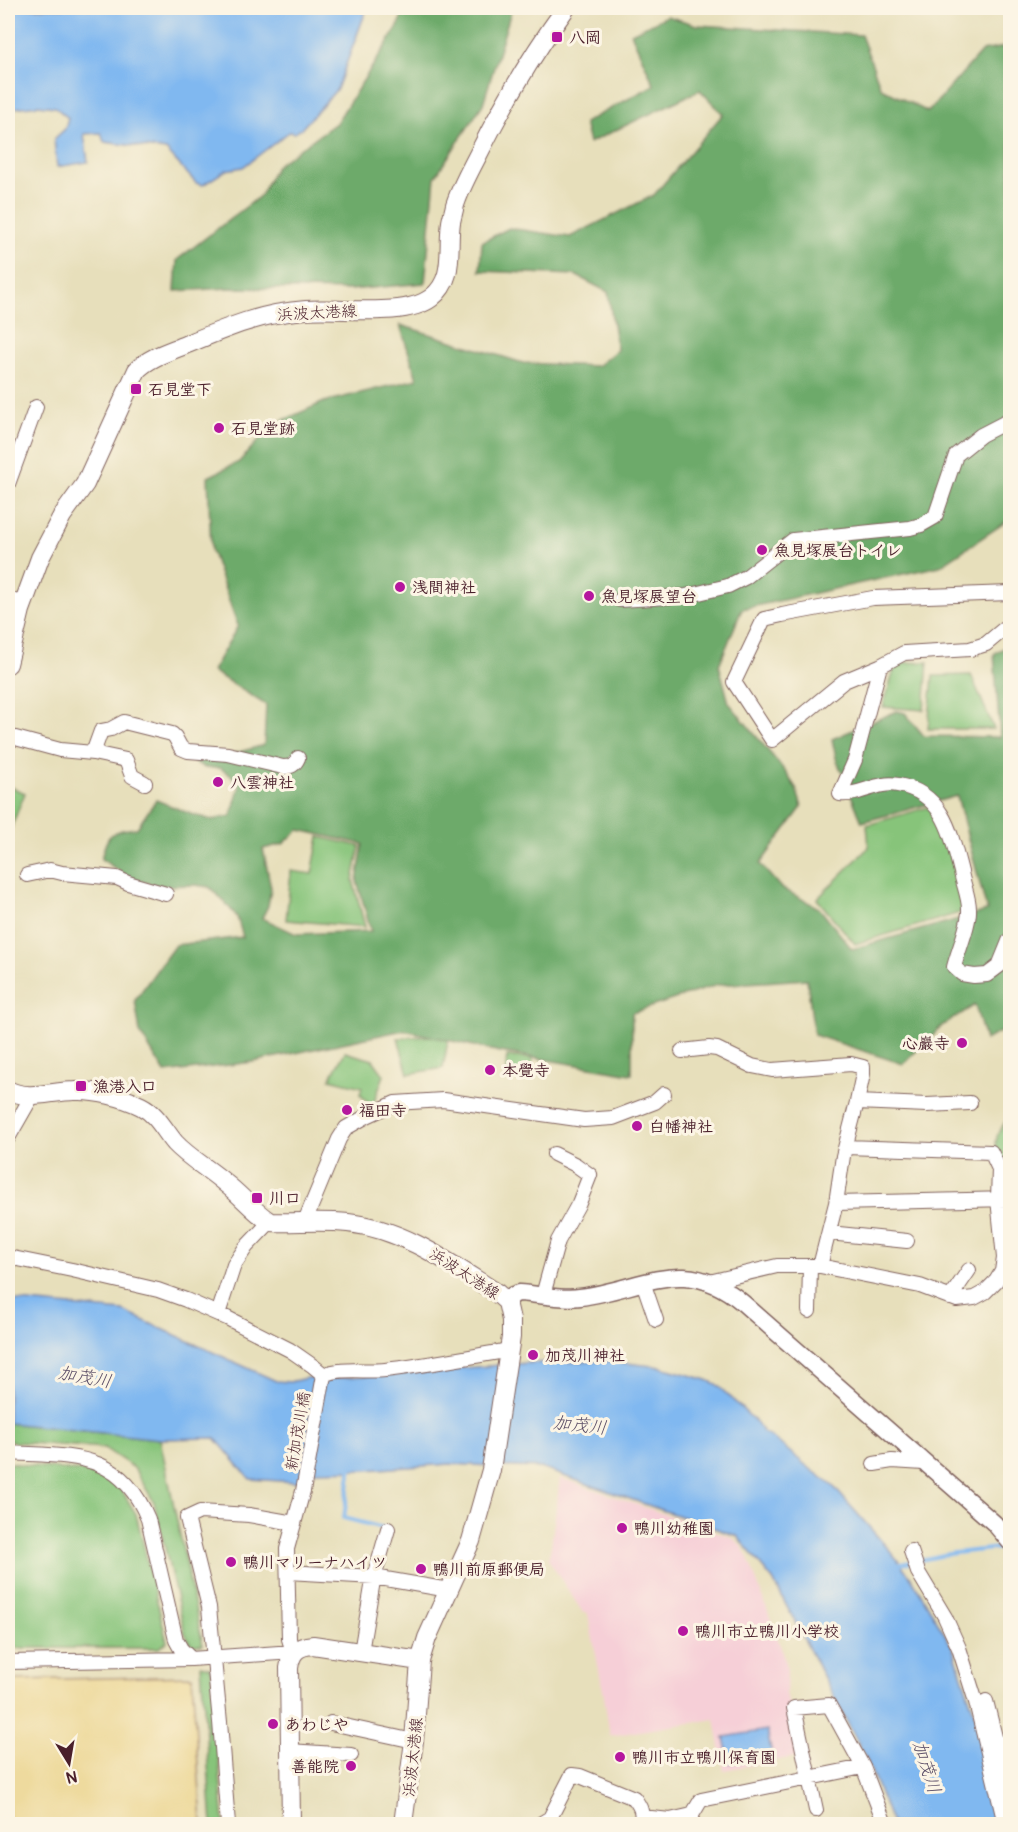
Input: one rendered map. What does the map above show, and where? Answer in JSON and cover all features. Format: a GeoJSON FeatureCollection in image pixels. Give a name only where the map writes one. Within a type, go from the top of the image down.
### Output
{"type":"FeatureCollection","features":[{"type":"Feature","properties":{"kind":"main road","name":"浜波太港線"},"geometry":{"type":"LineString","coordinates":[[8,664],[15,602],[62,516],[85,484],[133,378],[142,366],[160,355],[263,316],[308,310],[392,309],[416,306],[431,298],[442,288],[450,262],[451,222],[461,189],[528,63],[566,8]]}},
{"type":"Feature","properties":{"kind":"main road"},"geometry":{"type":"LineString","coordinates":[[8,1090],[19,1095],[32,1096],[78,1090],[104,1094],[141,1106],[152,1113],[185,1152],[227,1184],[259,1215],[270,1222]]}},
{"type":"Feature","properties":{"kind":"main road","name":"浜波太港線"},"geometry":{"type":"LineString","coordinates":[[270,1222],[349,1223],[384,1231],[411,1241],[484,1284],[507,1302],[511,1320],[510,1353],[491,1470],[471,1541],[427,1638],[420,1661],[414,1741],[403,1824]]}},
{"type":"Feature","properties":{"kind":"main road"},"geometry":{"type":"LineString","coordinates":[[291,1824],[289,1668],[293,1652],[313,1645],[420,1661]]}},
{"type":"Feature","properties":{"kind":"street"},"geometry":{"type":"LineString","coordinates":[[8,484],[36,407]]}},
{"type":"Feature","properties":{"kind":"street"},"geometry":{"type":"LineString","coordinates":[[620,600],[686,596],[728,586],[746,577],[793,540],[921,525],[935,517],[956,455],[981,435],[1011,420]]}},
{"type":"Feature","properties":{"kind":"street"},"geometry":{"type":"LineString","coordinates":[[1011,593],[873,597],[764,620],[734,682],[772,740],[844,681],[904,653],[969,649],[986,644],[1011,624]]}},
{"type":"Feature","properties":{"kind":"street"},"geometry":{"type":"LineString","coordinates":[[880,666],[855,760],[840,794],[851,795],[878,784],[896,784],[915,789],[932,800],[941,813],[953,839],[969,910],[954,967],[962,974],[987,975],[999,966],[1011,939]]}},
{"type":"Feature","properties":{"kind":"street"},"geometry":{"type":"LineString","coordinates":[[93,753],[101,731],[124,722],[172,734],[181,748],[188,751],[228,754],[283,767],[290,767],[296,763],[298,758]]}},
{"type":"Feature","properties":{"kind":"street"},"geometry":{"type":"LineString","coordinates":[[8,736],[60,750],[93,753],[126,760],[132,776],[145,783]]}},
{"type":"Feature","properties":{"kind":"street"},"geometry":{"type":"LineString","coordinates":[[27,875],[50,870],[117,878],[166,894]]}},
{"type":"Feature","properties":{"kind":"street"},"geometry":{"type":"LineString","coordinates":[[682,1051],[717,1049],[761,1069],[772,1070],[850,1064],[863,1067],[829,1233],[815,1266],[809,1311]]}},
{"type":"Feature","properties":{"kind":"street"},"geometry":{"type":"LineString","coordinates":[[305,1221],[339,1139],[346,1128],[395,1103],[443,1100],[584,1120],[614,1118],[655,1102],[664,1094]]}},
{"type":"Feature","properties":{"kind":"street"},"geometry":{"type":"LineString","coordinates":[[8,1138],[32,1096]]}},
{"type":"Feature","properties":{"kind":"street"},"geometry":{"type":"LineString","coordinates":[[857,1102],[927,1105],[970,1103]]}},
{"type":"Feature","properties":{"kind":"street"},"geometry":{"type":"LineString","coordinates":[[507,1302],[515,1294],[580,1297],[676,1276],[710,1281],[777,1266],[815,1266],[920,1286],[957,1300],[974,1298],[985,1292],[996,1281],[1002,1271],[1004,1258],[1004,1199],[999,1168],[991,1152],[846,1147]]}},
{"type":"Feature","properties":{"kind":"street"},"geometry":{"type":"LineString","coordinates":[[543,1295],[558,1241],[579,1203],[590,1175],[554,1154]]}},
{"type":"Feature","properties":{"kind":"street"},"geometry":{"type":"LineString","coordinates":[[836,1203],[1004,1199]]}},
{"type":"Feature","properties":{"kind":"street"},"geometry":{"type":"LineString","coordinates":[[218,1314],[234,1265],[246,1247],[270,1222]]}},
{"type":"Feature","properties":{"kind":"street"},"geometry":{"type":"LineString","coordinates":[[829,1233],[908,1240]]}},
{"type":"Feature","properties":{"kind":"street"},"geometry":{"type":"LineString","coordinates":[[8,1257],[158,1290],[186,1300],[290,1350],[324,1376],[334,1372],[381,1370],[510,1353]]}},
{"type":"Feature","properties":{"kind":"street"},"geometry":{"type":"LineString","coordinates":[[950,1298],[969,1270]]}},
{"type":"Feature","properties":{"kind":"street"},"geometry":{"type":"LineString","coordinates":[[710,1281],[733,1295],[994,1523],[1010,1541]]}},
{"type":"Feature","properties":{"kind":"street"},"geometry":{"type":"LineString","coordinates":[[643,1282],[656,1320]]}},
{"type":"Feature","properties":{"kind":"street","name":"新加茂川橋"},"geometry":{"type":"LineString","coordinates":[[293,1652],[289,1639],[287,1549],[303,1491],[324,1376]]}},
{"type":"Feature","properties":{"kind":"street"},"geometry":{"type":"LineString","coordinates":[[8,1453],[82,1459],[99,1464],[116,1473],[132,1487],[148,1519],[176,1640],[192,1659]]}},
{"type":"Feature","properties":{"kind":"street"},"geometry":{"type":"LineString","coordinates":[[874,1464],[892,1461],[924,1463]]}},
{"type":"Feature","properties":{"kind":"street"},"geometry":{"type":"LineString","coordinates":[[228,1824],[208,1607],[187,1518],[200,1512],[249,1515],[294,1523]]}},
{"type":"Feature","properties":{"kind":"street"},"geometry":{"type":"LineString","coordinates":[[361,1652],[374,1577],[388,1529]]}},
{"type":"Feature","properties":{"kind":"street"},"geometry":{"type":"LineString","coordinates":[[911,1551],[918,1572],[945,1617],[959,1648],[975,1702],[1005,1824]]}},
{"type":"Feature","properties":{"kind":"street"},"geometry":{"type":"LineString","coordinates":[[288,1572],[374,1577],[449,1590]]}},
{"type":"Feature","properties":{"kind":"street"},"geometry":{"type":"LineString","coordinates":[[8,1662],[192,1659],[293,1652]]}},
{"type":"Feature","properties":{"kind":"street"},"geometry":{"type":"LineString","coordinates":[[986,1701],[1011,1809]]}},
{"type":"Feature","properties":{"kind":"street"},"geometry":{"type":"LineString","coordinates":[[816,1810],[794,1708],[829,1706],[863,1767],[885,1824]]}},
{"type":"Feature","properties":{"kind":"street"},"geometry":{"type":"LineString","coordinates":[[331,1723],[414,1741]]}},
{"type":"Feature","properties":{"kind":"street"},"geometry":{"type":"LineString","coordinates":[[289,1751],[351,1755]]}},
{"type":"Feature","properties":{"kind":"street"},"geometry":{"type":"LineString","coordinates":[[540,1824],[550,1818],[572,1775],[580,1776],[634,1798],[640,1805],[641,1821],[670,1820],[692,1815],[701,1800],[863,1767]]}},
{"type":"Feature","properties":{"kind":"shaded area","name":"鴨川市立鴨川小学校"},"geometry":{"type":"Polygon","coordinates":[[[560,1478],[731,1537],[741,1545],[749,1560],[781,1647],[787,1670],[786,1693],[801,1756],[724,1770],[715,1719],[610,1736],[588,1614],[583,1613],[548,1559],[560,1478]]]}},
{"type":"Feature","properties":{"kind":"green space"},"geometry":{"type":"Polygon","coordinates":[[[404,8],[512,8],[483,104],[435,177],[425,283],[350,290],[231,288],[175,291],[177,260],[260,196],[277,165],[336,123],[399,25],[404,8]]]}},
{"type":"Feature","properties":{"kind":"green space"},"geometry":{"type":"Polygon","coordinates":[[[667,16],[697,25],[861,35],[881,88],[928,112],[982,51],[1010,46],[1010,519],[940,566],[742,609],[719,665],[729,703],[784,770],[796,788],[802,807],[760,864],[781,888],[819,908],[852,949],[987,911],[957,796],[862,822],[836,758],[832,739],[897,711],[905,713],[924,736],[1000,737],[994,654],[1010,644],[1010,1027],[985,1040],[975,1005],[943,1025],[903,1064],[814,1035],[807,979],[717,985],[632,1013],[632,1074],[500,1052],[404,1030],[253,1062],[165,1073],[140,1033],[135,1000],[175,945],[243,937],[237,917],[209,887],[157,886],[130,878],[101,859],[111,835],[121,830],[137,828],[156,800],[212,820],[231,816],[240,785],[220,768],[205,768],[193,761],[199,758],[215,759],[264,745],[266,705],[212,671],[238,626],[211,550],[208,477],[239,462],[272,425],[324,402],[417,379],[400,325],[523,363],[597,366],[617,350],[608,292],[575,275],[480,271],[482,242],[509,228],[570,237],[654,195],[723,114],[700,90],[589,143],[584,123],[654,85],[631,33],[667,16]],[[299,830],[283,844],[263,849],[271,888],[268,906],[262,918],[296,934],[371,931],[357,881],[363,844],[299,830]]]}},
{"type":"Feature","properties":{"kind":"green space"},"geometry":{"type":"Polygon","coordinates":[[[928,662],[924,710],[883,707],[896,663],[928,662]]]}},
{"type":"Feature","properties":{"kind":"green space"},"geometry":{"type":"Polygon","coordinates":[[[971,675],[994,729],[928,729],[933,676],[971,675]]]}},
{"type":"Feature","properties":{"kind":"green space"},"geometry":{"type":"Polygon","coordinates":[[[8,786],[25,793],[11,828],[8,826],[8,786]]]}},
{"type":"Feature","properties":{"kind":"green space"},"geometry":{"type":"Polygon","coordinates":[[[928,807],[941,826],[964,899],[963,912],[855,944],[817,899],[869,847],[867,825],[928,807]]]}},
{"type":"Feature","properties":{"kind":"green space"},"geometry":{"type":"Polygon","coordinates":[[[319,837],[360,846],[353,880],[365,927],[286,920],[291,871],[312,874],[319,837]]]}},
{"type":"Feature","properties":{"kind":"green space"},"geometry":{"type":"Polygon","coordinates":[[[449,1035],[443,1068],[408,1074],[398,1038],[449,1035]]]}},
{"type":"Feature","properties":{"kind":"green space"},"geometry":{"type":"Polygon","coordinates":[[[345,1052],[373,1060],[384,1075],[372,1107],[360,1094],[362,1087],[330,1079],[345,1052]]]}},
{"type":"Feature","properties":{"kind":"green space"},"geometry":{"type":"Polygon","coordinates":[[[507,1056],[533,1059],[530,1075],[506,1071],[507,1056]]]}},
{"type":"Feature","properties":{"kind":"green space"},"geometry":{"type":"Polygon","coordinates":[[[1010,1115],[1010,1158],[1000,1159],[996,1146],[997,1135],[1010,1115]]]}},
{"type":"Feature","properties":{"kind":"green space"},"geometry":{"type":"Polygon","coordinates":[[[8,1423],[160,1439],[203,1645],[191,1645],[185,1633],[154,1502],[134,1468],[104,1448],[8,1440],[8,1423]]]}},
{"type":"Feature","properties":{"kind":"green space"},"geometry":{"type":"Polygon","coordinates":[[[8,1463],[94,1473],[121,1489],[136,1514],[167,1642],[159,1648],[8,1648],[8,1463]]]}},
{"type":"Feature","properties":{"kind":"green space"},"geometry":{"type":"Polygon","coordinates":[[[201,1665],[211,1667],[224,1824],[212,1824],[201,1665]]]}},
{"type":"Feature","properties":{"kind":"sand"},"geometry":{"type":"Polygon","coordinates":[[[192,1676],[202,1824],[8,1824],[8,1684],[16,1680],[192,1676]]]}},
{"type":"Feature","properties":{"kind":"water"},"geometry":{"type":"Polygon","coordinates":[[[8,8],[367,8],[337,89],[303,127],[295,133],[289,132],[243,167],[226,170],[203,185],[196,183],[166,150],[104,142],[101,133],[84,134],[88,162],[57,167],[54,139],[65,129],[68,118],[55,107],[38,105],[8,109],[8,8]]]}},
{"type":"Feature","properties":{"kind":"water","name":"加茂川"},"geometry":{"type":"Polygon","coordinates":[[[8,1300],[123,1311],[276,1381],[290,1382],[306,1378],[336,1378],[528,1363],[609,1361],[661,1367],[716,1384],[756,1422],[763,1432],[833,1486],[911,1577],[953,1648],[987,1752],[1000,1824],[892,1824],[866,1758],[773,1580],[737,1536],[541,1468],[450,1464],[313,1471],[295,1482],[250,1479],[215,1438],[160,1439],[8,1423],[8,1300]]]}},
{"type":"Feature","properties":{"kind":"water"},"geometry":{"type":"Polygon","coordinates":[[[767,1730],[772,1756],[729,1763],[724,1737],[767,1730]]]}},
{"type":"Feature","properties":{"kind":"waterway"},"geometry":{"type":"LineString","coordinates":[[351,1466],[344,1518],[383,1528]]}},
{"type":"Feature","properties":{"kind":"waterway"},"geometry":{"type":"LineString","coordinates":[[896,1565],[954,1553],[1010,1547]]}},
{"type":"Feature","properties":{"kind":"place","name":"八岡"},"geometry":{"type":"Point","coordinates":[557,37]}},
{"type":"Feature","properties":{"kind":"place","name":"石見堂下"},"geometry":{"type":"Point","coordinates":[136,389]}},
{"type":"Feature","properties":{"kind":"place","name":"石見堂跡"},"geometry":{"type":"Point","coordinates":[219,428]}},
{"type":"Feature","properties":{"kind":"place","name":"魚見塚展台トイレ"},"geometry":{"type":"Point","coordinates":[762,550]}},
{"type":"Feature","properties":{"kind":"place","name":"浅間神社"},"geometry":{"type":"Point","coordinates":[400,587]}},
{"type":"Feature","properties":{"kind":"place","name":"魚見塚展望台"},"geometry":{"type":"Point","coordinates":[589,596]}},
{"type":"Feature","properties":{"kind":"place","name":"八雲神社"},"geometry":{"type":"Point","coordinates":[218,782]}},
{"type":"Feature","properties":{"kind":"place","name":"心巖寺"},"geometry":{"type":"Point","coordinates":[962,1043]}},
{"type":"Feature","properties":{"kind":"place","name":"本覺寺"},"geometry":{"type":"Point","coordinates":[490,1070]}},
{"type":"Feature","properties":{"kind":"place","name":"漁港入口"},"geometry":{"type":"Point","coordinates":[81,1086]}},
{"type":"Feature","properties":{"kind":"place","name":"福田寺"},"geometry":{"type":"Point","coordinates":[347,1110]}},
{"type":"Feature","properties":{"kind":"place","name":"白幡神社"},"geometry":{"type":"Point","coordinates":[637,1126]}},
{"type":"Feature","properties":{"kind":"place","name":"川口"},"geometry":{"type":"Point","coordinates":[257,1198]}},
{"type":"Feature","properties":{"kind":"place","name":"加茂川神社"},"geometry":{"type":"Point","coordinates":[533,1355]}},
{"type":"Feature","properties":{"kind":"place","name":"鴨川幼稚園"},"geometry":{"type":"Point","coordinates":[622,1528]}},
{"type":"Feature","properties":{"kind":"place","name":"鴨川マリーナハイツ"},"geometry":{"type":"Point","coordinates":[231,1562]}},
{"type":"Feature","properties":{"kind":"place","name":"鴨川前原郵便局"},"geometry":{"type":"Point","coordinates":[421,1569]}},
{"type":"Feature","properties":{"kind":"place","name":"鴨川市立鴨川小学校"},"geometry":{"type":"Point","coordinates":[683,1631]}},
{"type":"Feature","properties":{"kind":"place","name":"あわじや"},"geometry":{"type":"Point","coordinates":[273,1724]}},
{"type":"Feature","properties":{"kind":"place","name":"鴨川市立鴨川保育園"},"geometry":{"type":"Point","coordinates":[620,1757]}},
{"type":"Feature","properties":{"kind":"place","name":"善能院"},"geometry":{"type":"Point","coordinates":[351,1766]}}]}
